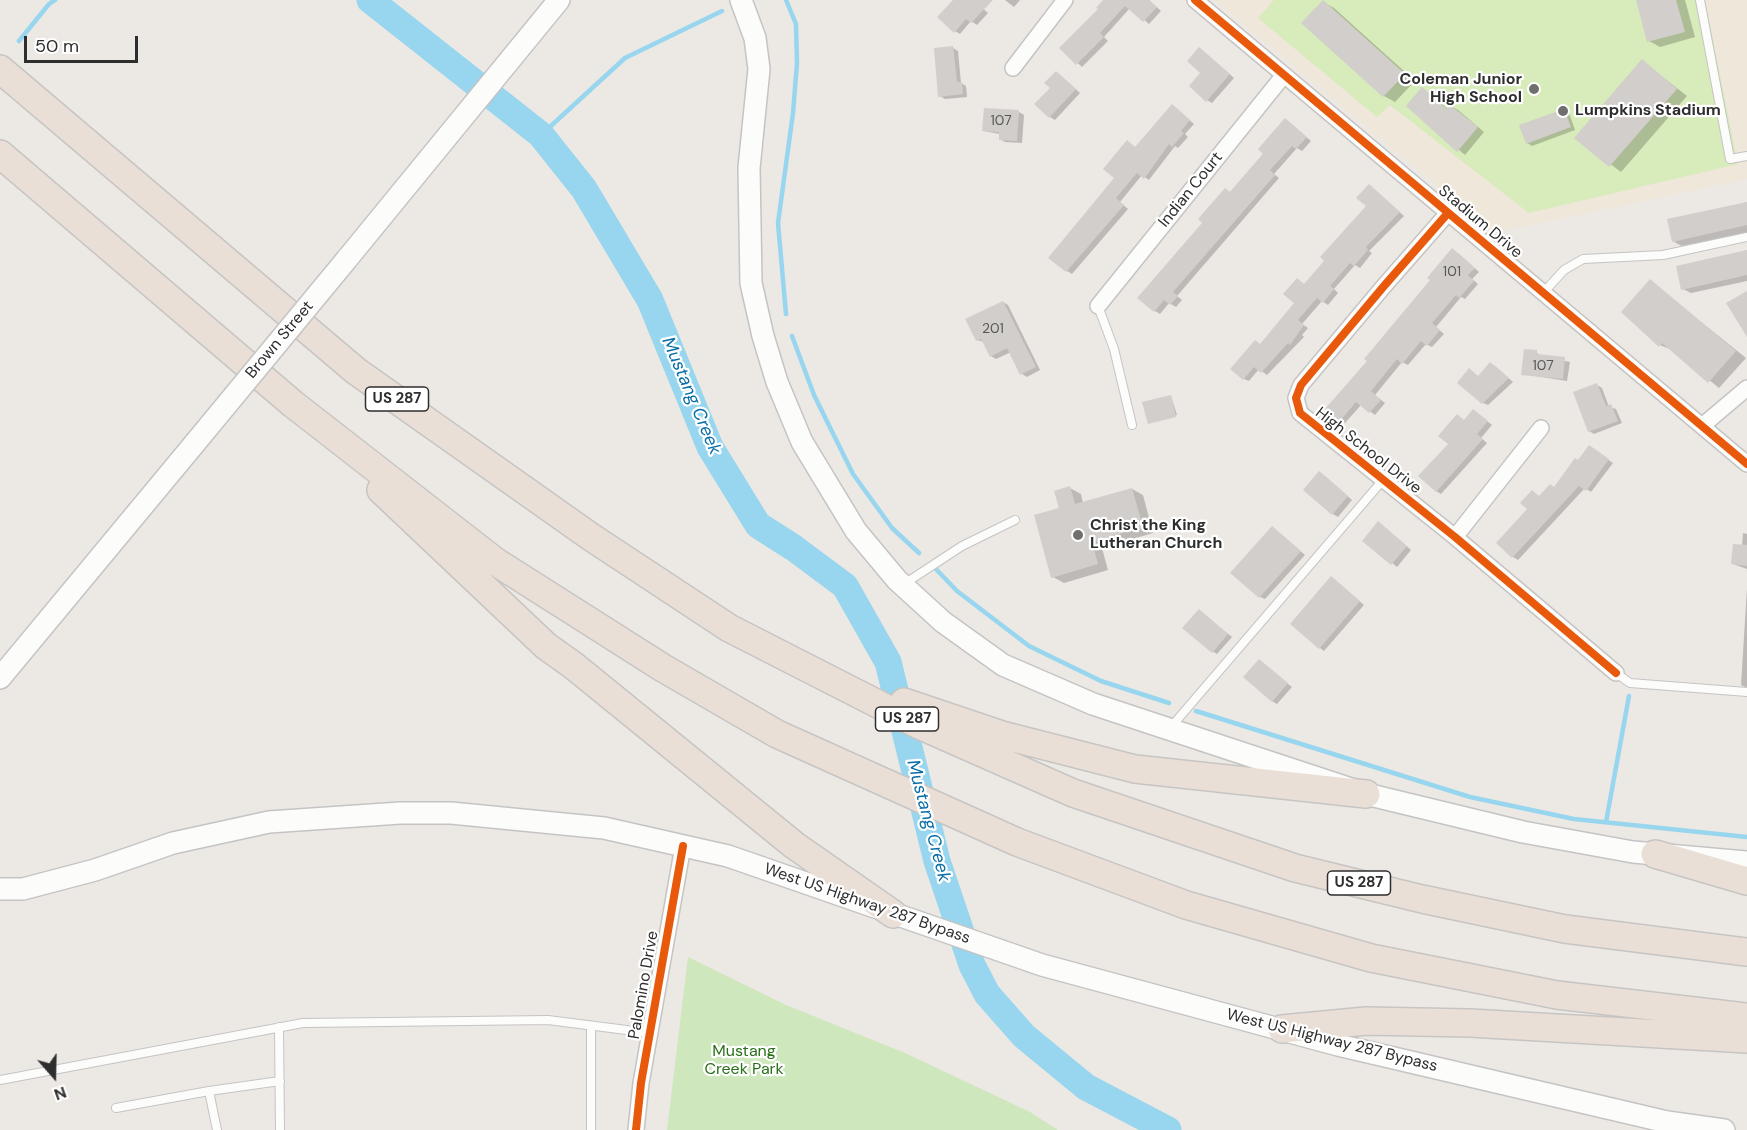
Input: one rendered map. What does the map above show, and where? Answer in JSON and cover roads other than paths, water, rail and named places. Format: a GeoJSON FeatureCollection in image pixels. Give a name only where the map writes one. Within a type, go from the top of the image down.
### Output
{"type":"FeatureCollection","features":[{"type":"Feature","properties":{"kind":"highway","name":"US 287"},"geometry":{"type":"LineString","coordinates":[[0,69],[356,371],[591,537],[729,628],[919,725],[1073,793],[1295,868],[1422,899],[1565,929],[1747,952]]}},
{"type":"Feature","properties":{"kind":"highway"},"geometry":{"type":"LineString","coordinates":[[0,154],[356,455],[496,562],[566,609],[777,734],[1017,842],[1186,904],[1371,958],[1557,995],[1747,1017]]}},
{"type":"Feature","properties":{"kind":"highway"},"geometry":{"type":"LineString","coordinates":[[356,455],[386,497],[546,646],[574,666],[794,845],[901,917]]}},
{"type":"Feature","properties":{"kind":"highway"},"geometry":{"type":"LineString","coordinates":[[830,678],[981,728],[1135,769],[1366,794]]}},
{"type":"Feature","properties":{"kind":"highway"},"geometry":{"type":"LineString","coordinates":[[1655,854],[1747,881]]}},
{"type":"Feature","properties":{"kind":"highway"},"geometry":{"type":"LineString","coordinates":[[1282,1029],[1366,1021],[1470,1023],[1747,1039]]}},
{"type":"Feature","properties":{"kind":"main road","name":"Brown Street"},"geometry":{"type":"LineString","coordinates":[[0,678],[560,0]]}},
{"type":"Feature","properties":{"kind":"main road"},"geometry":{"type":"LineString","coordinates":[[741,0],[755,38],[759,69],[749,168],[751,283],[763,336],[777,382],[802,442],[856,531],[903,585],[943,622],[1003,665],[1093,704],[1366,794],[1523,832],[1655,854],[1747,862]]}},
{"type":"Feature","properties":{"kind":"main road","name":"West US Highway 287 Bypass"},"geometry":{"type":"LineString","coordinates":[[0,889],[23,889],[95,870],[173,843],[258,824],[340,816],[451,813],[546,820],[604,828],[728,856],[1042,965],[1338,1045],[1614,1111],[1667,1122],[1724,1130]]}},
{"type":"Feature","properties":{"kind":"street"},"geometry":{"type":"LineString","coordinates":[[1013,68],[1065,0]]}},
{"type":"Feature","properties":{"kind":"street","name":"Stadium Drive"},"geometry":{"type":"LineString","coordinates":[[1195,0],[1747,464]]}},
{"type":"Feature","properties":{"kind":"street","name":"Indian Court"},"geometry":{"type":"LineString","coordinates":[[1098,306],[1284,75]]}},
{"type":"Feature","properties":{"kind":"street","name":"High School Drive"},"geometry":{"type":"LineString","coordinates":[[1448,213],[1383,286],[1301,385],[1296,398],[1303,418],[1455,537],[1616,673]]}},
{"type":"Feature","properties":{"kind":"street"},"geometry":{"type":"LineString","coordinates":[[1702,426],[1747,388]]}},
{"type":"Feature","properties":{"kind":"street"},"geometry":{"type":"LineString","coordinates":[[1455,537],[1541,428]]}},
{"type":"Feature","properties":{"kind":"street","name":"Palomino Drive"},"geometry":{"type":"LineString","coordinates":[[636,1130],[650,1033],[683,846]]}},
{"type":"Feature","properties":{"kind":"lane"},"geometry":{"type":"LineString","coordinates":[[1700,0],[1730,159],[1747,156]]}},
{"type":"Feature","properties":{"kind":"lane"},"geometry":{"type":"LineString","coordinates":[[1543,293],[1564,270],[1583,259],[1663,255],[1747,237]]}},
{"type":"Feature","properties":{"kind":"lane"},"geometry":{"type":"LineString","coordinates":[[1098,306],[1114,349],[1132,425]]}},
{"type":"Feature","properties":{"kind":"lane"},"geometry":{"type":"LineString","coordinates":[[1169,729],[1383,480]]}},
{"type":"Feature","properties":{"kind":"lane"},"geometry":{"type":"LineString","coordinates":[[903,585],[962,546],[1015,520]]}},
{"type":"Feature","properties":{"kind":"lane"},"geometry":{"type":"LineString","coordinates":[[1616,673],[1630,683],[1747,692]]}},
{"type":"Feature","properties":{"kind":"lane"},"geometry":{"type":"LineString","coordinates":[[0,1080],[303,1023],[548,1020],[650,1033]]}},
{"type":"Feature","properties":{"kind":"lane"},"geometry":{"type":"LineString","coordinates":[[591,1026],[591,1130]]}},
{"type":"Feature","properties":{"kind":"lane"},"geometry":{"type":"LineString","coordinates":[[279,1027],[280,1130]]}},
{"type":"Feature","properties":{"kind":"lane"},"geometry":{"type":"LineString","coordinates":[[116,1108],[279,1081]]}},
{"type":"Feature","properties":{"kind":"lane"},"geometry":{"type":"LineString","coordinates":[[209,1091],[217,1130]]}},
{"type":"Feature","properties":{"kind":"waterway"},"geometry":{"type":"LineString","coordinates":[[19,41],[49,4],[55,0]]}},
{"type":"Feature","properties":{"kind":"waterway","name":"Mustang Creek"},"geometry":{"type":"LineString","coordinates":[[370,0],[541,135],[584,189],[650,300],[710,447],[758,525],[794,548],[845,586],[888,662],[937,861],[972,965],[987,994],[1024,1036],[1086,1087],[1168,1130]]}},
{"type":"Feature","properties":{"kind":"waterway"},"geometry":{"type":"LineString","coordinates":[[786,0],[796,24],[797,63],[793,113],[778,223],[786,314]]}},
{"type":"Feature","properties":{"kind":"waterway"},"geometry":{"type":"LineString","coordinates":[[541,135],[625,58],[722,11]]}},
{"type":"Feature","properties":{"kind":"waterway"},"geometry":{"type":"LineString","coordinates":[[792,336],[814,395],[853,474],[892,528],[919,553]]}},
{"type":"Feature","properties":{"kind":"waterway"},"geometry":{"type":"LineString","coordinates":[[934,567],[957,591],[1029,646],[1101,681],[1169,703]]}},
{"type":"Feature","properties":{"kind":"waterway"},"geometry":{"type":"LineString","coordinates":[[1606,822],[1629,696]]}},
{"type":"Feature","properties":{"kind":"waterway"},"geometry":{"type":"LineString","coordinates":[[1196,711],[1470,797],[1574,819],[1747,837]]}},
{"type":"Feature","properties":{"kind":"place","name":"Coleman Junior High School"},"geometry":{"type":"Point","coordinates":[1534,89]}},
{"type":"Feature","properties":{"kind":"place","name":"Lumpkins Stadium"},"geometry":{"type":"Point","coordinates":[1563,111]}},
{"type":"Feature","properties":{"kind":"place","name":"Christ the King Lutheran Church"},"geometry":{"type":"Point","coordinates":[1078,535]}},
{"type":"Feature","properties":{"kind":"park label","name":"Mustang Creek Park"},"geometry":{"type":"Point","coordinates":[744,1061]}}]}
